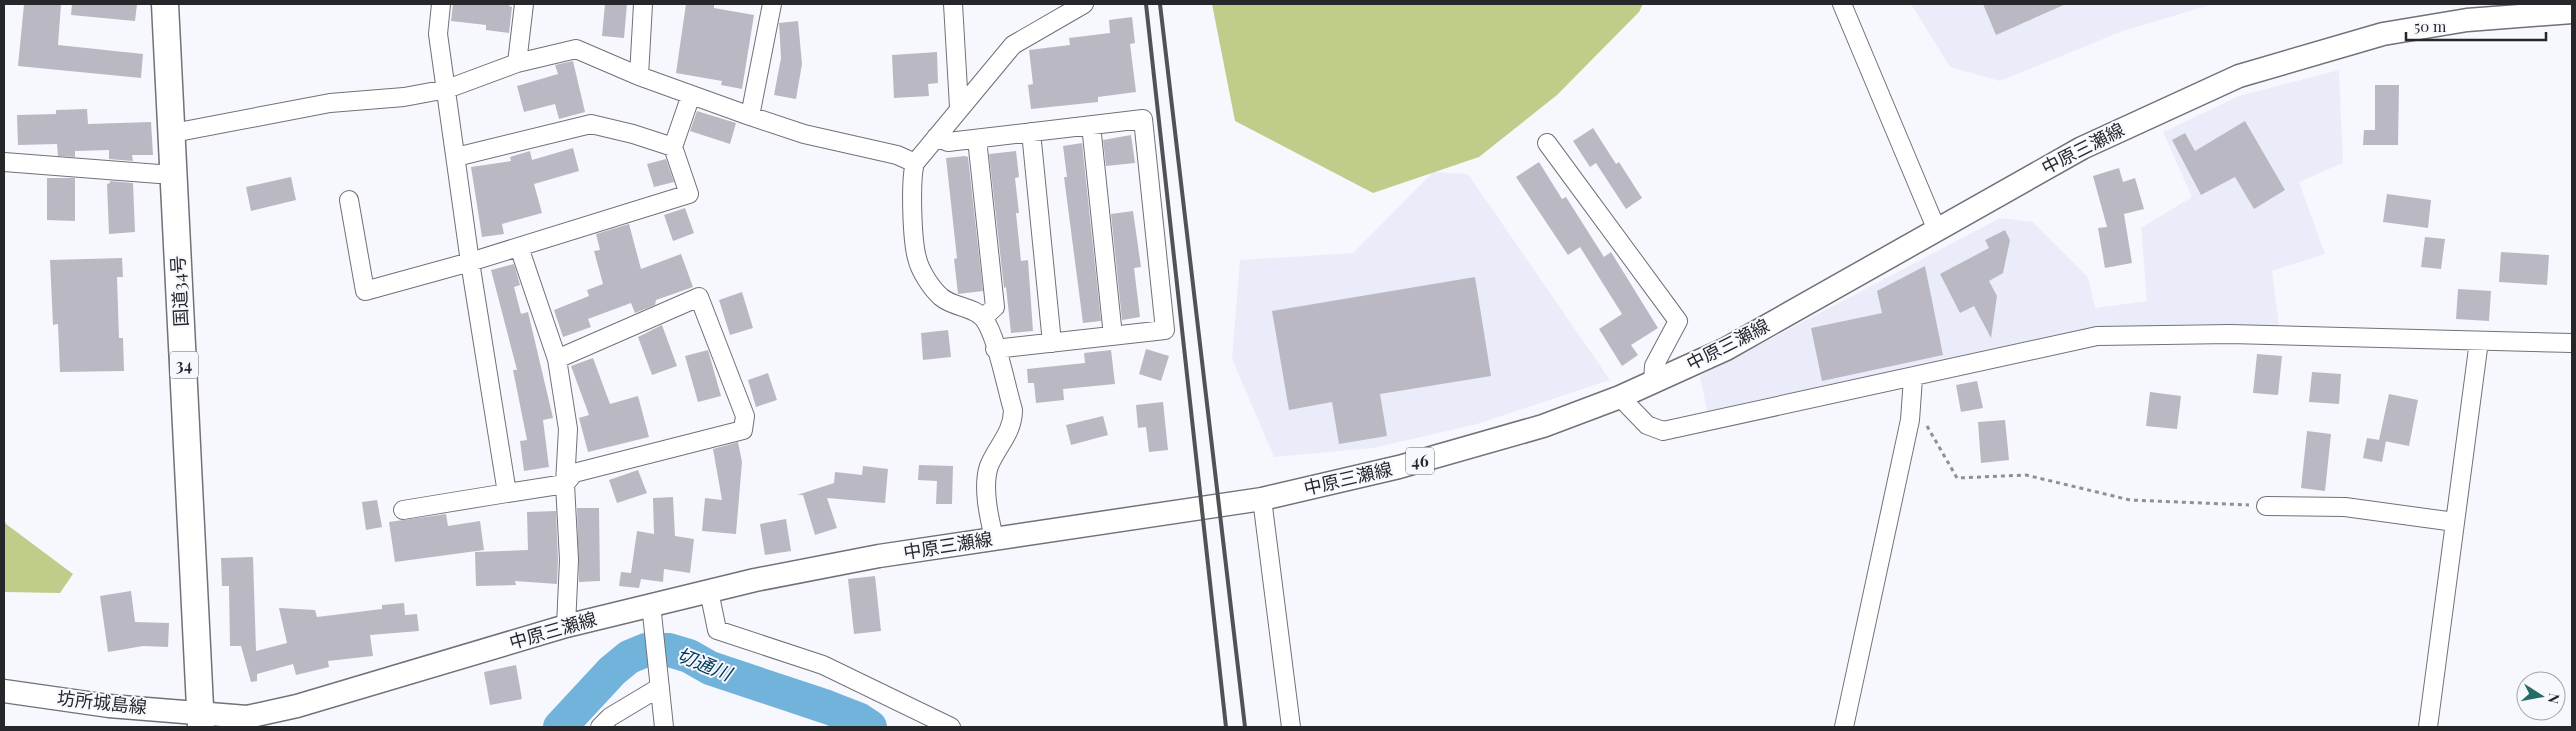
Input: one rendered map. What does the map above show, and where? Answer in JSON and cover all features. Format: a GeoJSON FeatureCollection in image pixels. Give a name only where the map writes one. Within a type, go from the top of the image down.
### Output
{"type":"FeatureCollection","features":[{"type":"Feature","properties":{"kind":"highway","name":"国道34号"},"geometry":{"type":"LineString","coordinates":[[165,4],[173,133],[201,719]]}},
{"type":"Feature","properties":{"kind":"main road","name":"中原三瀬線"},"geometry":{"type":"LineString","coordinates":[[201,719],[247,717],[297,706],[566,626],[709,591],[879,556],[1262,499],[1400,467],[1543,426],[1620,397],[1726,349],[1936,228],[2082,148],[2239,76],[2383,34],[2468,20],[2572,12]]}},
{"type":"Feature","properties":{"kind":"main road","name":"坊所城島線"},"geometry":{"type":"LineString","coordinates":[[4,691],[201,719]]}},
{"type":"Feature","properties":{"kind":"street"},"geometry":{"type":"LineString","coordinates":[[441,4],[438,34],[470,262],[508,493]]}},
{"type":"Feature","properties":{"kind":"street"},"geometry":{"type":"LineString","coordinates":[[517,63],[524,4]]}},
{"type":"Feature","properties":{"kind":"street"},"geometry":{"type":"LineString","coordinates":[[639,76],[643,4]]}},
{"type":"Feature","properties":{"kind":"street"},"geometry":{"type":"LineString","coordinates":[[750,116],[772,4]]}},
{"type":"Feature","properties":{"kind":"street"},"geometry":{"type":"LineString","coordinates":[[952,4],[960,108]]}},
{"type":"Feature","properties":{"kind":"street"},"geometry":{"type":"LineString","coordinates":[[994,538],[990,520],[987,476],[990,465],[1013,421],[1013,410],[989,327],[975,311],[951,303],[940,296],[924,274],[917,258],[911,176],[915,163],[1014,45],[1084,4]]}},
{"type":"Feature","properties":{"kind":"street"},"geometry":{"type":"LineString","coordinates":[[1842,4],[1936,228]]}},
{"type":"Feature","properties":{"kind":"street"},"geometry":{"type":"LineString","coordinates":[[173,133],[330,103],[404,97],[447,89],[517,63],[576,49],[639,76],[750,116],[804,134],[898,155],[915,163]]}},
{"type":"Feature","properties":{"kind":"street"},"geometry":{"type":"LineString","coordinates":[[349,200],[365,291],[519,247],[688,194],[673,147],[691,95]]}},
{"type":"Feature","properties":{"kind":"street"},"geometry":{"type":"LineString","coordinates":[[936,137],[948,142],[1143,119],[1165,330],[996,349]]}},
{"type":"Feature","properties":{"kind":"street"},"geometry":{"type":"LineString","coordinates":[[456,157],[591,124],[633,134],[673,147]]}},
{"type":"Feature","properties":{"kind":"street"},"geometry":{"type":"LineString","coordinates":[[1091,125],[1113,336]]}},
{"type":"Feature","properties":{"kind":"street"},"geometry":{"type":"LineString","coordinates":[[1031,132],[1052,343]]}},
{"type":"Feature","properties":{"kind":"street"},"geometry":{"type":"LineString","coordinates":[[977,139],[995,307],[983,318]]}},
{"type":"Feature","properties":{"kind":"street"},"geometry":{"type":"LineString","coordinates":[[1547,143],[1678,320],[1654,366],[1653,382]]}},
{"type":"Feature","properties":{"kind":"street"},"geometry":{"type":"LineString","coordinates":[[4,162],[159,174],[174,172]]}},
{"type":"Feature","properties":{"kind":"street"},"geometry":{"type":"LineString","coordinates":[[519,247],[557,359],[568,429],[565,484],[569,560],[566,626]]}},
{"type":"Feature","properties":{"kind":"street"},"geometry":{"type":"LineString","coordinates":[[403,510],[565,484],[574,473],[743,430],[745,416],[699,297],[557,359]]}},
{"type":"Feature","properties":{"kind":"street"},"geometry":{"type":"LineString","coordinates":[[1620,397],[1647,425],[1662,431],[1913,378],[2097,336],[2230,334],[2572,343]]}},
{"type":"Feature","properties":{"kind":"street"},"geometry":{"type":"LineString","coordinates":[[2428,727],[2479,341]]}},
{"type":"Feature","properties":{"kind":"street"},"geometry":{"type":"LineString","coordinates":[[1844,727],[1910,420],[1913,378]]}},
{"type":"Feature","properties":{"kind":"street"},"geometry":{"type":"LineString","coordinates":[[1262,499],[1291,727]]}},
{"type":"Feature","properties":{"kind":"street"},"geometry":{"type":"LineString","coordinates":[[2266,506],[2344,507],[2455,522]]}},
{"type":"Feature","properties":{"kind":"street"},"geometry":{"type":"LineString","coordinates":[[709,591],[717,630],[823,665],[950,727]]}},
{"type":"Feature","properties":{"kind":"street"},"geometry":{"type":"LineString","coordinates":[[651,604],[664,727]]}},
{"type":"Feature","properties":{"kind":"street"},"geometry":{"type":"LineString","coordinates":[[600,727],[610,718],[660,687]]}},
{"type":"Feature","properties":{"kind":"path"},"geometry":{"type":"LineString","coordinates":[[1910,420],[1926,425],[1957,478],[2026,475],[2130,500],[2266,506]]}},
{"type":"Feature","properties":{"kind":"shaded area"},"geometry":{"type":"Polygon","coordinates":[[[1911,4],[2213,4],[2123,31],[2000,81],[1950,67],[1911,4]]]}},
{"type":"Feature","properties":{"kind":"shaded area"},"geometry":{"type":"Polygon","coordinates":[[[2339,70],[2343,163],[2299,182],[2325,254],[2272,271],[2279,326],[2194,324],[2085,329],[1707,411],[1700,376],[2000,218],[2033,222],[2088,277],[2095,308],[2147,301],[2141,228],[2192,197],[2163,132],[2239,96],[2339,70]]]}},
{"type":"Feature","properties":{"kind":"shaded area"},"geometry":{"type":"Polygon","coordinates":[[[1433,172],[1468,174],[1610,380],[1477,424],[1373,448],[1274,457],[1232,359],[1240,260],[1353,253],[1433,172]]]}},
{"type":"Feature","properties":{"kind":"green space"},"geometry":{"type":"Polygon","coordinates":[[[1212,4],[1643,4],[1639,12],[1557,95],[1479,157],[1373,193],[1235,121],[1212,4]]]}},
{"type":"Feature","properties":{"kind":"green space"},"geometry":{"type":"Polygon","coordinates":[[[4,519],[6,524],[73,574],[60,593],[4,592],[4,519]]]}},
{"type":"Feature","properties":{"kind":"building"},"geometry":{"type":"Polygon","coordinates":[[[24,4],[61,4],[58,45],[143,54],[141,78],[18,66],[24,4]]]}},
{"type":"Feature","properties":{"kind":"building"},"geometry":{"type":"Polygon","coordinates":[[[72,4],[137,4],[135,21],[71,15],[72,4]]]}},
{"type":"Feature","properties":{"kind":"building"},"geometry":{"type":"Polygon","coordinates":[[[453,4],[510,4],[509,6],[512,7],[509,33],[486,30],[486,25],[451,21],[453,4]]]}},
{"type":"Feature","properties":{"kind":"building"},"geometry":{"type":"Polygon","coordinates":[[[605,4],[627,4],[624,38],[602,36],[605,4]]]}},
{"type":"Feature","properties":{"kind":"building"},"geometry":{"type":"Polygon","coordinates":[[[686,4],[714,4],[714,8],[754,15],[742,89],[721,85],[722,81],[676,73],[686,4]]]}},
{"type":"Feature","properties":{"kind":"building"},"geometry":{"type":"Polygon","coordinates":[[[1983,4],[2066,4],[1996,35],[1983,4]]]}},
{"type":"Feature","properties":{"kind":"building"},"geometry":{"type":"Polygon","coordinates":[[[1132,17],[1135,43],[1130,44],[1136,92],[1098,97],[1098,102],[1031,109],[1028,85],[1033,84],[1029,50],[1070,45],[1069,38],[1110,33],[1109,20],[1132,17]]]}},
{"type":"Feature","properties":{"kind":"building"},"geometry":{"type":"Polygon","coordinates":[[[798,21],[802,64],[796,99],[774,95],[781,58],[779,23],[798,21]]]}},
{"type":"Feature","properties":{"kind":"building"},"geometry":{"type":"Polygon","coordinates":[[[937,52],[938,83],[928,84],[929,96],[894,98],[892,55],[937,52]]]}},
{"type":"Feature","properties":{"kind":"building"},"geometry":{"type":"Polygon","coordinates":[[[573,61],[585,112],[559,119],[555,104],[524,112],[517,86],[558,74],[555,65],[573,61]]]}},
{"type":"Feature","properties":{"kind":"building"},"geometry":{"type":"Polygon","coordinates":[[[2375,85],[2399,85],[2398,145],[2363,145],[2364,130],[2375,130],[2375,85]]]}},
{"type":"Feature","properties":{"kind":"building"},"geometry":{"type":"Polygon","coordinates":[[[87,109],[88,124],[151,122],[153,155],[132,155],[133,161],[109,159],[109,150],[75,151],[75,157],[58,156],[57,144],[18,145],[17,115],[56,114],[56,110],[87,109]]]}},
{"type":"Feature","properties":{"kind":"building"},"geometry":{"type":"Polygon","coordinates":[[[697,111],[736,123],[730,144],[690,131],[697,111]]]}},
{"type":"Feature","properties":{"kind":"building"},"geometry":{"type":"Polygon","coordinates":[[[2245,121],[2285,190],[2254,209],[2235,177],[2201,195],[2172,140],[2185,133],[2195,151],[2245,121]]]}},
{"type":"Feature","properties":{"kind":"building"},"geometry":{"type":"Polygon","coordinates":[[[1593,128],[1616,164],[1619,162],[1642,198],[1626,209],[1596,163],[1590,167],[1573,141],[1593,128]]]}},
{"type":"Feature","properties":{"kind":"building"},"geometry":{"type":"Polygon","coordinates":[[[1131,135],[1135,163],[1106,166],[1103,140],[1131,135]]]}},
{"type":"Feature","properties":{"kind":"building"},"geometry":{"type":"Polygon","coordinates":[[[1082,143],[1101,321],[1083,323],[1064,177],[1067,177],[1063,146],[1082,143]]]}},
{"type":"Feature","properties":{"kind":"building"},"geometry":{"type":"Polygon","coordinates":[[[573,148],[579,171],[534,184],[542,213],[502,224],[504,234],[482,237],[471,167],[511,161],[510,157],[530,151],[532,160],[573,148]]]}},
{"type":"Feature","properties":{"kind":"building"},"geometry":{"type":"Polygon","coordinates":[[[1016,151],[1019,177],[1015,178],[1019,213],[1016,213],[1021,261],[1028,260],[1033,331],[1011,333],[989,154],[1016,151]]]}},
{"type":"Feature","properties":{"kind":"building"},"geometry":{"type":"Polygon","coordinates":[[[968,157],[983,291],[958,294],[954,259],[957,258],[946,158],[968,157]]]}},
{"type":"Feature","properties":{"kind":"building"},"geometry":{"type":"Polygon","coordinates":[[[666,159],[674,182],[654,187],[647,164],[666,159]]]}},
{"type":"Feature","properties":{"kind":"building"},"geometry":{"type":"Polygon","coordinates":[[[1539,162],[1562,199],[1566,197],[1604,257],[1611,252],[1658,328],[1631,345],[1638,355],[1622,366],[1599,329],[1622,314],[1580,247],[1568,255],[1516,177],[1539,162]]]}},
{"type":"Feature","properties":{"kind":"building"},"geometry":{"type":"Polygon","coordinates":[[[2119,168],[2123,182],[2135,178],[2144,209],[2124,214],[2132,263],[2105,268],[2098,228],[2107,227],[2093,176],[2119,168]]]}},
{"type":"Feature","properties":{"kind":"building"},"geometry":{"type":"Polygon","coordinates":[[[291,177],[296,200],[251,211],[246,187],[291,177]]]}},
{"type":"Feature","properties":{"kind":"building"},"geometry":{"type":"Polygon","coordinates":[[[47,178],[75,178],[75,221],[47,220],[47,178]]]}},
{"type":"Feature","properties":{"kind":"building"},"geometry":{"type":"Polygon","coordinates":[[[110,181],[133,183],[135,232],[109,234],[107,184],[110,181]]]}},
{"type":"Feature","properties":{"kind":"building"},"geometry":{"type":"Polygon","coordinates":[[[2387,194],[2431,200],[2428,228],[2383,222],[2387,194]]]}},
{"type":"Feature","properties":{"kind":"building"},"geometry":{"type":"Polygon","coordinates":[[[685,208],[694,233],[673,241],[664,215],[685,208]]]}},
{"type":"Feature","properties":{"kind":"building"},"geometry":{"type":"Polygon","coordinates":[[[1133,211],[1141,267],[1134,268],[1140,317],[1122,320],[1111,214],[1133,211]]]}},
{"type":"Feature","properties":{"kind":"building"},"geometry":{"type":"Polygon","coordinates":[[[629,224],[641,269],[681,254],[693,287],[656,300],[655,305],[635,313],[631,303],[588,319],[591,327],[563,337],[554,310],[589,296],[587,290],[603,284],[594,251],[600,250],[596,234],[629,224]]]}},
{"type":"Feature","properties":{"kind":"building"},"geometry":{"type":"Polygon","coordinates":[[[2005,230],[2010,240],[2003,273],[1989,281],[1997,296],[1991,338],[1974,306],[1960,313],[1940,274],[1989,248],[1985,240],[2005,230]]]}},
{"type":"Feature","properties":{"kind":"building"},"geometry":{"type":"Polygon","coordinates":[[[2425,237],[2445,239],[2441,269],[2421,267],[2425,237]]]}},
{"type":"Feature","properties":{"kind":"building"},"geometry":{"type":"Polygon","coordinates":[[[2501,252],[2549,255],[2547,285],[2499,282],[2501,252]]]}},
{"type":"Feature","properties":{"kind":"building"},"geometry":{"type":"Polygon","coordinates":[[[122,258],[123,277],[117,277],[119,338],[123,338],[124,371],[60,372],[58,324],[53,325],[50,260],[122,258]]]}},
{"type":"Feature","properties":{"kind":"building"},"geometry":{"type":"Polygon","coordinates":[[[514,264],[520,285],[514,287],[521,314],[528,312],[553,418],[543,420],[549,467],[524,471],[520,441],[527,440],[513,370],[517,370],[491,270],[514,264]]]}},
{"type":"Feature","properties":{"kind":"building"},"geometry":{"type":"Polygon","coordinates":[[[1925,266],[1943,355],[1822,381],[1811,328],[1882,313],[1877,291],[1925,266]]]}},
{"type":"Feature","properties":{"kind":"building"},"geometry":{"type":"Polygon","coordinates":[[[1475,277],[1491,376],[1380,394],[1387,436],[1339,444],[1332,402],[1289,410],[1272,311],[1475,277]]]}},
{"type":"Feature","properties":{"kind":"building"},"geometry":{"type":"Polygon","coordinates":[[[2458,289],[2491,291],[2489,321],[2456,319],[2458,289]]]}},
{"type":"Feature","properties":{"kind":"building"},"geometry":{"type":"Polygon","coordinates":[[[742,292],[753,328],[730,335],[719,300],[742,292]]]}},
{"type":"Feature","properties":{"kind":"building"},"geometry":{"type":"Polygon","coordinates":[[[662,325],[677,366],[652,375],[638,337],[662,325]]]}},
{"type":"Feature","properties":{"kind":"building"},"geometry":{"type":"Polygon","coordinates":[[[948,330],[951,357],[923,360],[921,333],[948,330]]]}},
{"type":"Feature","properties":{"kind":"building"},"geometry":{"type":"Polygon","coordinates":[[[1146,349],[1169,356],[1161,381],[1139,374],[1146,349]]]}},
{"type":"Feature","properties":{"kind":"building"},"geometry":{"type":"Polygon","coordinates":[[[708,350],[721,396],[698,402],[685,356],[708,350]]]}},
{"type":"Feature","properties":{"kind":"building"},"geometry":{"type":"Polygon","coordinates":[[[1111,350],[1115,384],[1063,389],[1064,400],[1036,403],[1034,383],[1028,383],[1027,369],[1085,363],[1084,353],[1111,350]]]}},
{"type":"Feature","properties":{"kind":"building"},"geometry":{"type":"Polygon","coordinates":[[[2257,354],[2282,356],[2278,395],[2253,393],[2257,354]]]}},
{"type":"Feature","properties":{"kind":"building"},"geometry":{"type":"Polygon","coordinates":[[[593,358],[610,404],[638,396],[649,437],[588,452],[579,418],[589,415],[571,366],[593,358]]]}},
{"type":"Feature","properties":{"kind":"building"},"geometry":{"type":"Polygon","coordinates":[[[2312,372],[2341,374],[2339,404],[2309,402],[2312,372]]]}},
{"type":"Feature","properties":{"kind":"building"},"geometry":{"type":"Polygon","coordinates":[[[768,373],[777,400],[756,407],[748,380],[768,373]]]}},
{"type":"Feature","properties":{"kind":"building"},"geometry":{"type":"Polygon","coordinates":[[[1977,381],[1983,408],[1961,412],[1956,385],[1977,381]]]}},
{"type":"Feature","properties":{"kind":"building"},"geometry":{"type":"Polygon","coordinates":[[[2150,392],[2181,396],[2177,429],[2146,426],[2150,392]]]}},
{"type":"Feature","properties":{"kind":"building"},"geometry":{"type":"Polygon","coordinates":[[[2389,394],[2418,400],[2409,446],[2379,440],[2389,394]]]}},
{"type":"Feature","properties":{"kind":"building"},"geometry":{"type":"Polygon","coordinates":[[[1163,402],[1168,450],[1149,452],[1146,427],[1138,428],[1136,405],[1163,402]]]}},
{"type":"Feature","properties":{"kind":"building"},"geometry":{"type":"Polygon","coordinates":[[[1103,416],[1108,435],[1071,445],[1066,425],[1103,416]]]}},
{"type":"Feature","properties":{"kind":"building"},"geometry":{"type":"Polygon","coordinates":[[[2005,420],[2009,460],[1981,463],[1978,422],[2005,420]]]}},
{"type":"Feature","properties":{"kind":"building"},"geometry":{"type":"Polygon","coordinates":[[[2307,431],[2331,434],[2325,491],[2301,488],[2307,431]]]}},
{"type":"Feature","properties":{"kind":"building"},"geometry":{"type":"Polygon","coordinates":[[[2367,438],[2386,441],[2382,462],[2363,458],[2367,438]]]}},
{"type":"Feature","properties":{"kind":"building"},"geometry":{"type":"Polygon","coordinates":[[[738,442],[742,462],[736,534],[702,531],[705,498],[722,500],[713,449],[738,442]]]}},
{"type":"Feature","properties":{"kind":"building"},"geometry":{"type":"Polygon","coordinates":[[[919,465],[953,466],[952,504],[936,504],[937,481],[918,480],[919,465]]]}},
{"type":"Feature","properties":{"kind":"building"},"geometry":{"type":"Polygon","coordinates":[[[863,466],[888,469],[885,503],[827,498],[837,528],[815,535],[803,495],[797,495],[834,483],[835,472],[862,475],[863,466]]]}},
{"type":"Feature","properties":{"kind":"building"},"geometry":{"type":"Polygon","coordinates":[[[638,470],[647,493],[617,503],[609,480],[638,470]]]}},
{"type":"Feature","properties":{"kind":"building"},"geometry":{"type":"Polygon","coordinates":[[[673,497],[675,536],[694,539],[690,573],[664,569],[663,582],[641,579],[639,588],[619,586],[621,572],[631,573],[637,531],[654,534],[653,498],[673,497]]]}},
{"type":"Feature","properties":{"kind":"building"},"geometry":{"type":"Polygon","coordinates":[[[377,500],[382,527],[366,530],[362,502],[377,500]]]}},
{"type":"Feature","properties":{"kind":"building"},"geometry":{"type":"Polygon","coordinates":[[[577,508],[599,508],[600,581],[579,582],[577,508]]]}},
{"type":"Feature","properties":{"kind":"building"},"geometry":{"type":"Polygon","coordinates":[[[556,511],[557,584],[515,581],[516,585],[476,586],[475,552],[528,550],[527,512],[556,511]]]}},
{"type":"Feature","properties":{"kind":"building"},"geometry":{"type":"Polygon","coordinates":[[[446,514],[448,526],[480,521],[484,550],[395,562],[389,522],[446,514]]]}},
{"type":"Feature","properties":{"kind":"building"},"geometry":{"type":"Polygon","coordinates":[[[786,519],[791,551],[765,555],[760,524],[786,519]]]}},
{"type":"Feature","properties":{"kind":"building"},"geometry":{"type":"Polygon","coordinates":[[[253,557],[256,651],[287,643],[279,608],[315,610],[317,617],[382,609],[382,605],[404,603],[405,615],[417,614],[419,631],[370,635],[373,656],[328,661],[329,667],[296,675],[293,664],[257,674],[257,681],[251,682],[241,646],[230,646],[229,586],[222,586],[221,558],[253,557]]]}},
{"type":"Feature","properties":{"kind":"building"},"geometry":{"type":"Polygon","coordinates":[[[875,576],[881,631],[854,634],[848,579],[875,576]]]}},
{"type":"Feature","properties":{"kind":"building"},"geometry":{"type":"Polygon","coordinates":[[[131,591],[135,622],[169,623],[168,647],[143,646],[108,652],[100,596],[131,591]]]}},
{"type":"Feature","properties":{"kind":"building"},"geometry":{"type":"Polygon","coordinates":[[[516,665],[522,699],[490,705],[484,672],[516,665]]]}},
{"type":"Feature","properties":{"kind":"waterway","name":"切通川"},"geometry":{"type":"LineString","coordinates":[[560,727],[612,671],[629,657],[646,650],[669,650],[689,656],[710,668],[827,707],[858,719],[870,727]]}},
{"type":"Feature","properties":{"kind":"railway"},"geometry":{"type":"LineString","coordinates":[[1146,4],[1226,727]]}},
{"type":"Feature","properties":{"kind":"railway"},"geometry":{"type":"LineString","coordinates":[[1160,4],[1245,727]]}}]}
